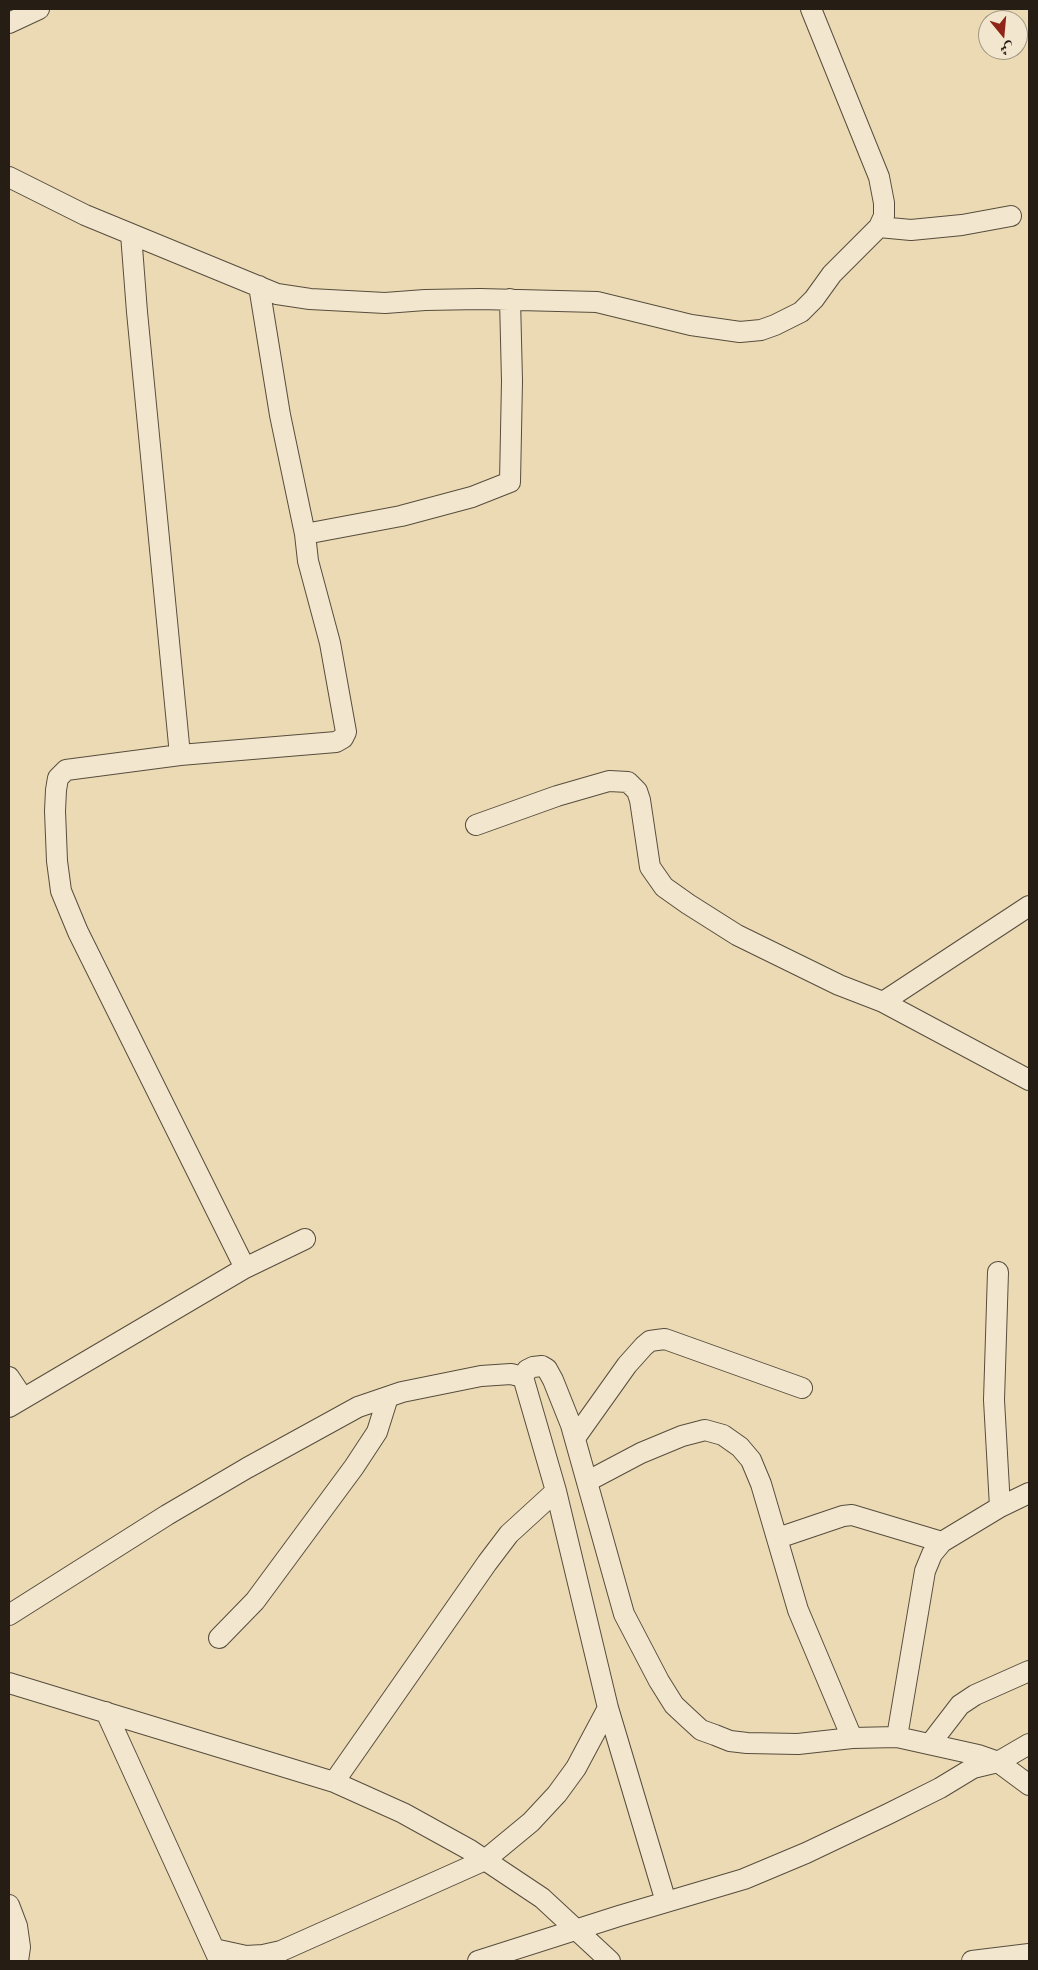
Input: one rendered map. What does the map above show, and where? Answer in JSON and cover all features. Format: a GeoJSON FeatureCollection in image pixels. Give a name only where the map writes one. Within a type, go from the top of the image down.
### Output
{"type":"FeatureCollection","features":[{"type":"Feature","properties":{"kind":"street"},"geometry":{"type":"LineString","coordinates":[[9,23],[39,9]]}},
{"type":"Feature","properties":{"kind":"street"},"geometry":{"type":"LineString","coordinates":[[9,177],[85,215],[277,294],[310,299],[385,303],[425,300],[510,299],[597,302],[691,325],[740,332],[761,330],[775,326],[801,312],[814,299],[832,274],[880,227],[884,216],[879,177],[811,9]]}},
{"type":"Feature","properties":{"kind":"street"},"geometry":{"type":"LineString","coordinates":[[880,227],[911,230],[962,225],[1011,216]]}},
{"type":"Feature","properties":{"kind":"street"},"geometry":{"type":"LineString","coordinates":[[131,234],[180,755]]}},
{"type":"Feature","properties":{"kind":"street"},"geometry":{"type":"LineString","coordinates":[[245,1268],[78,932],[61,891],[57,861],[55,811],[58,778],[66,770],[180,755],[336,742],[343,738],[346,732],[330,643],[308,561],[305,534],[280,415],[259,286]]}},
{"type":"Feature","properties":{"kind":"street"},"geometry":{"type":"LineString","coordinates":[[305,534],[401,516],[472,497],[510,482],[512,381],[510,299]]}},
{"type":"Feature","properties":{"kind":"street"},"geometry":{"type":"LineString","coordinates":[[476,825],[557,796],[609,781],[628,782],[637,791],[640,800],[650,867],[664,887],[737,935],[839,985],[883,1002],[1029,1080]]}},
{"type":"Feature","properties":{"kind":"street"},"geometry":{"type":"LineString","coordinates":[[883,1002],[1029,906]]}},
{"type":"Feature","properties":{"kind":"street"},"geometry":{"type":"LineString","coordinates":[[9,1377],[16,1403],[245,1268],[305,1239]]}},
{"type":"Feature","properties":{"kind":"street"},"geometry":{"type":"LineString","coordinates":[[998,1272],[994,1400],[1000,1507]]}},
{"type":"Feature","properties":{"kind":"street"},"geometry":{"type":"LineString","coordinates":[[575,1438],[627,1365],[650,1341],[665,1339],[802,1388]]}},
{"type":"Feature","properties":{"kind":"street"},"geometry":{"type":"LineString","coordinates":[[666,1902],[608,1708],[556,1491],[523,1377],[527,1370],[533,1367],[542,1366],[547,1369],[575,1438],[624,1614],[650,1665],[674,1705],[702,1730],[730,1741],[798,1744],[852,1738],[897,1737],[998,1762],[1029,1785]]}},
{"type":"Feature","properties":{"kind":"street"},"geometry":{"type":"LineString","coordinates":[[9,1615],[126,1540],[247,1468],[358,1406],[388,1396],[481,1376],[511,1374],[523,1377]]}},
{"type":"Feature","properties":{"kind":"street"},"geometry":{"type":"LineString","coordinates":[[219,1638],[255,1601],[354,1467],[376,1432],[388,1396]]}},
{"type":"Feature","properties":{"kind":"street"},"geometry":{"type":"LineString","coordinates":[[588,1481],[641,1453],[682,1436],[705,1430],[723,1435],[740,1447],[752,1460],[778,1538],[798,1610],[852,1738]]}},
{"type":"Feature","properties":{"kind":"street"},"geometry":{"type":"LineString","coordinates":[[334,1782],[467,1589],[498,1548],[523,1520],[556,1491]]}},
{"type":"Feature","properties":{"kind":"street"},"geometry":{"type":"LineString","coordinates":[[897,1737],[925,1571],[932,1554],[942,1542],[1029,1492]]}},
{"type":"Feature","properties":{"kind":"street"},"geometry":{"type":"LineString","coordinates":[[778,1538],[843,1516],[852,1515],[942,1542]]}},
{"type":"Feature","properties":{"kind":"street"},"geometry":{"type":"LineString","coordinates":[[930,1744],[960,1705],[975,1695],[1029,1671]]}},
{"type":"Feature","properties":{"kind":"street"},"geometry":{"type":"LineString","coordinates":[[9,1683],[334,1782],[403,1813],[485,1860],[542,1898],[610,1961]]}},
{"type":"Feature","properties":{"kind":"street"},"geometry":{"type":"LineString","coordinates":[[106,1712],[217,1955],[263,1956],[281,1951],[485,1860],[530,1822],[557,1794],[576,1768],[608,1708]]}},
{"type":"Feature","properties":{"kind":"street"},"geometry":{"type":"LineString","coordinates":[[478,1961],[744,1879],[888,1814],[940,1788],[973,1768],[998,1762],[1029,1744]]}},
{"type":"Feature","properties":{"kind":"street"},"geometry":{"type":"LineString","coordinates":[[9,1905],[17,1926],[20,1947],[18,1961]]}},
{"type":"Feature","properties":{"kind":"street"},"geometry":{"type":"LineString","coordinates":[[972,1961],[1029,1954]]}}]}
